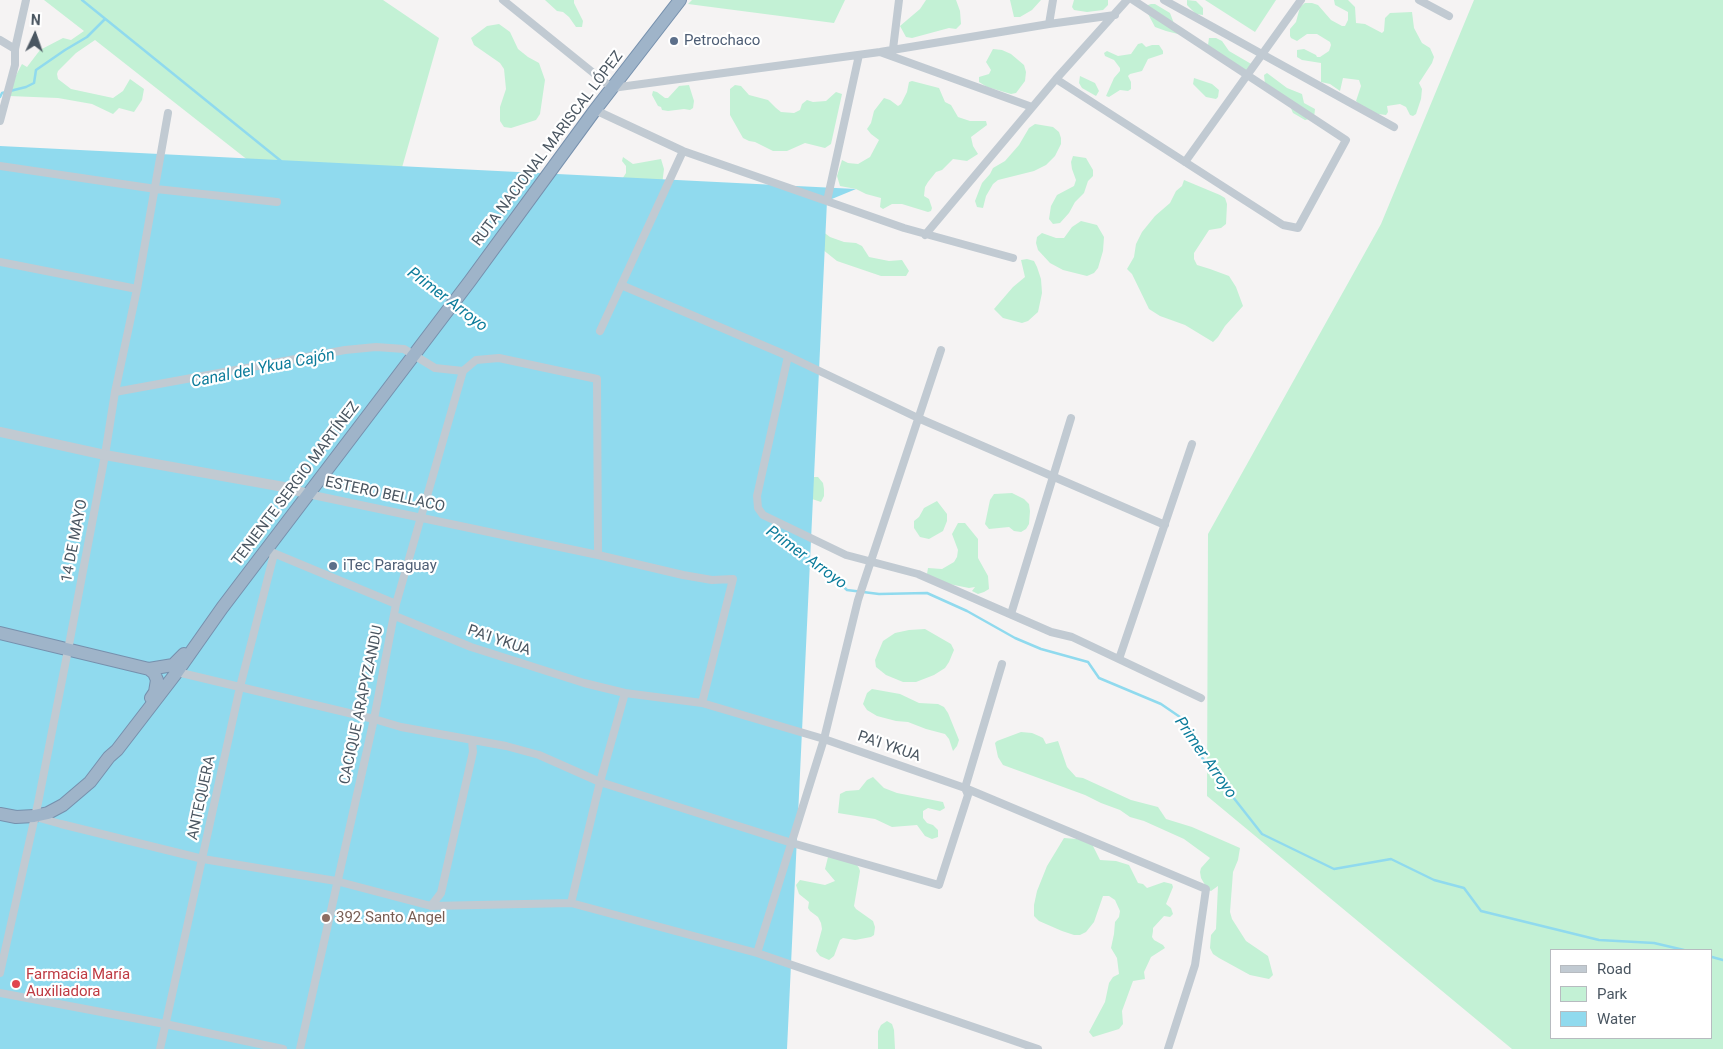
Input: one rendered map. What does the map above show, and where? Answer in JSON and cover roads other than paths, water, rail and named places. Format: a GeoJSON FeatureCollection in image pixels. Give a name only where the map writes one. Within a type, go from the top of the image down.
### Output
{"type":"FeatureCollection","features":[{"type":"Feature","properties":{"kind":"highway","name":"RUTA NACIONAL MARISCAL LÓPEZ"},"geometry":{"type":"LineString","coordinates":[[442,317],[595,110],[680,0]]}},
{"type":"Feature","properties":{"kind":"highway","name":"TENIENTE SERGIO MARTÍNEZ"},"geometry":{"type":"LineString","coordinates":[[109,756],[117,750],[177,672],[222,608],[270,551],[308,494],[442,317]]}},
{"type":"Feature","properties":{"kind":"highway"},"geometry":{"type":"LineString","coordinates":[[0,634],[149,668],[173,665],[181,658],[198,634],[222,608]]}},
{"type":"Feature","properties":{"kind":"highway"},"geometry":{"type":"LineString","coordinates":[[0,814],[16,817],[34,816],[48,812],[75,796],[90,782],[155,692],[157,680],[149,668]]}},
{"type":"Feature","properties":{"kind":"street"},"geometry":{"type":"LineString","coordinates":[[0,121],[15,65],[15,49],[26,0]]}},
{"type":"Feature","properties":{"kind":"street"},"geometry":{"type":"LineString","coordinates":[[893,49],[900,0]]}},
{"type":"Feature","properties":{"kind":"street"},"geometry":{"type":"LineString","coordinates":[[1049,24],[1053,0]]}},
{"type":"Feature","properties":{"kind":"street"},"geometry":{"type":"LineString","coordinates":[[925,235],[1056,79],[1127,0]]}},
{"type":"Feature","properties":{"kind":"street"},"geometry":{"type":"LineString","coordinates":[[1056,79],[1283,225],[1298,228],[1346,140],[1133,0]]}},
{"type":"Feature","properties":{"kind":"street"},"geometry":{"type":"LineString","coordinates":[[1164,0],[1394,127]]}},
{"type":"Feature","properties":{"kind":"street"},"geometry":{"type":"LineString","coordinates":[[1185,162],[1301,0]]}},
{"type":"Feature","properties":{"kind":"street"},"geometry":{"type":"LineString","coordinates":[[1419,0],[1449,16]]}},
{"type":"Feature","properties":{"kind":"street"},"geometry":{"type":"LineString","coordinates":[[506,1],[612,88],[880,52],[1115,15]]}},
{"type":"Feature","properties":{"kind":"street"},"geometry":{"type":"LineString","coordinates":[[0,40],[15,49]]}},
{"type":"Feature","properties":{"kind":"street"},"geometry":{"type":"LineString","coordinates":[[880,52],[1032,107]]}},
{"type":"Feature","properties":{"kind":"street"},"geometry":{"type":"LineString","coordinates":[[827,201],[858,54]]}},
{"type":"Feature","properties":{"kind":"street"},"geometry":{"type":"LineString","coordinates":[[595,110],[683,151],[925,235],[1013,258]]}},
{"type":"Feature","properties":{"kind":"street","name":"14 DE MAYO"},"geometry":{"type":"LineString","coordinates":[[0,973],[68,650],[115,392],[138,288],[168,113]]}},
{"type":"Feature","properties":{"kind":"street"},"geometry":{"type":"LineString","coordinates":[[600,331],[683,151]]}},
{"type":"Feature","properties":{"kind":"street"},"geometry":{"type":"LineString","coordinates":[[0,166],[156,189],[277,202]]}},
{"type":"Feature","properties":{"kind":"street"},"geometry":{"type":"LineString","coordinates":[[0,262],[138,288]]}},
{"type":"Feature","properties":{"kind":"street"},"geometry":{"type":"LineString","coordinates":[[621,285],[788,356],[918,418],[1165,525]]}},
{"type":"Feature","properties":{"kind":"street"},"geometry":{"type":"LineString","coordinates":[[115,392],[356,348],[376,347],[404,349],[434,368],[462,371],[476,360],[500,358],[597,379],[598,555]]}},
{"type":"Feature","properties":{"kind":"street"},"geometry":{"type":"LineString","coordinates":[[758,952],[824,739],[858,597],[941,350]]}},
{"type":"Feature","properties":{"kind":"street"},"geometry":{"type":"LineString","coordinates":[[788,356],[757,496],[758,508],[763,515],[846,555],[918,574],[1051,632],[1072,637],[1201,698]]}},
{"type":"Feature","properties":{"kind":"street","name":"CACIQUE ARAPYZANDU"},"geometry":{"type":"LineString","coordinates":[[300,1049],[336,881],[374,719],[396,604],[462,371]]}},
{"type":"Feature","properties":{"kind":"street"},"geometry":{"type":"LineString","coordinates":[[1011,614],[1071,418]]}},
{"type":"Feature","properties":{"kind":"street","name":"ESTERO BELLACO"},"geometry":{"type":"LineString","coordinates":[[0,432],[105,455],[284,487],[421,519],[598,555],[683,575],[712,580],[733,579],[702,703]]}},
{"type":"Feature","properties":{"kind":"street"},"geometry":{"type":"LineString","coordinates":[[1119,659],[1192,444]]}},
{"type":"Feature","properties":{"kind":"street"},"geometry":{"type":"LineString","coordinates":[[270,551],[396,604]]}},
{"type":"Feature","properties":{"kind":"street","name":"ANTEQUERA"},"geometry":{"type":"LineString","coordinates":[[160,1049],[270,551]]}},
{"type":"Feature","properties":{"kind":"street","name":"PA'I YKUA"},"geometry":{"type":"LineString","coordinates":[[395,616],[488,653],[625,694],[702,703],[824,739],[965,788],[1206,889],[1195,965],[1168,1049]]}},
{"type":"Feature","properties":{"kind":"street"},"geometry":{"type":"LineString","coordinates":[[177,672],[401,727],[506,746],[539,755],[600,782],[792,843],[939,885],[968,795],[965,788],[1002,664]]}},
{"type":"Feature","properties":{"kind":"street"},"geometry":{"type":"LineString","coordinates":[[571,903],[600,782],[625,694]]}},
{"type":"Feature","properties":{"kind":"street"},"geometry":{"type":"LineString","coordinates":[[431,906],[441,893],[473,752],[472,741]]}},
{"type":"Feature","properties":{"kind":"street"},"geometry":{"type":"LineString","coordinates":[[34,816],[203,859],[336,881],[431,906],[571,903],[758,952],[1038,1049]]}},
{"type":"Feature","properties":{"kind":"street"},"geometry":{"type":"LineString","coordinates":[[0,993],[166,1024],[283,1049]]}},
{"type":"Feature","properties":{"kind":"water","name":"Canal del Ykua Cajón"},"geometry":{"type":"Polygon","coordinates":[[[0,146],[856,189],[827,201],[787,1049],[0,1049],[0,146]]]}},
{"type":"Feature","properties":{"kind":"waterway","name":"Primer Arroyo"},"geometry":{"type":"LineString","coordinates":[[82,0],[281,161]]}},
{"type":"Feature","properties":{"kind":"waterway"},"geometry":{"type":"LineString","coordinates":[[0,97],[2,93],[34,83],[36,70],[87,37],[105,19]]}},
{"type":"Feature","properties":{"kind":"waterway","name":"Primer Arroyo"},"geometry":{"type":"LineString","coordinates":[[807,558],[847,590],[879,594],[927,593],[967,611],[1015,638],[1041,649],[1088,662],[1099,678],[1161,704],[1180,717],[1200,755],[1262,834],[1334,869],[1391,859],[1434,880],[1464,888],[1481,911],[1599,940],[1654,943],[1680,949]]}},
{"type":"Feature","properties":{"kind":"waterway","name":"Primer Arroyo"},"geometry":{"type":"LineString","coordinates":[[1713,957],[1723,960]]}},
{"type":"Feature","properties":{"kind":"place","name":"Petrochaco"},"geometry":{"type":"Point","coordinates":[674,41]}},
{"type":"Feature","properties":{"kind":"place","name":"iTec Paraguay"},"geometry":{"type":"Point","coordinates":[333,566]}},
{"type":"Feature","properties":{"kind":"place","name":"392 Santo Angel"},"geometry":{"type":"Point","coordinates":[326,918]}},
{"type":"Feature","properties":{"kind":"place","name":"Farmacia María Auxiliadora"},"geometry":{"type":"Point","coordinates":[16,984]}}]}
